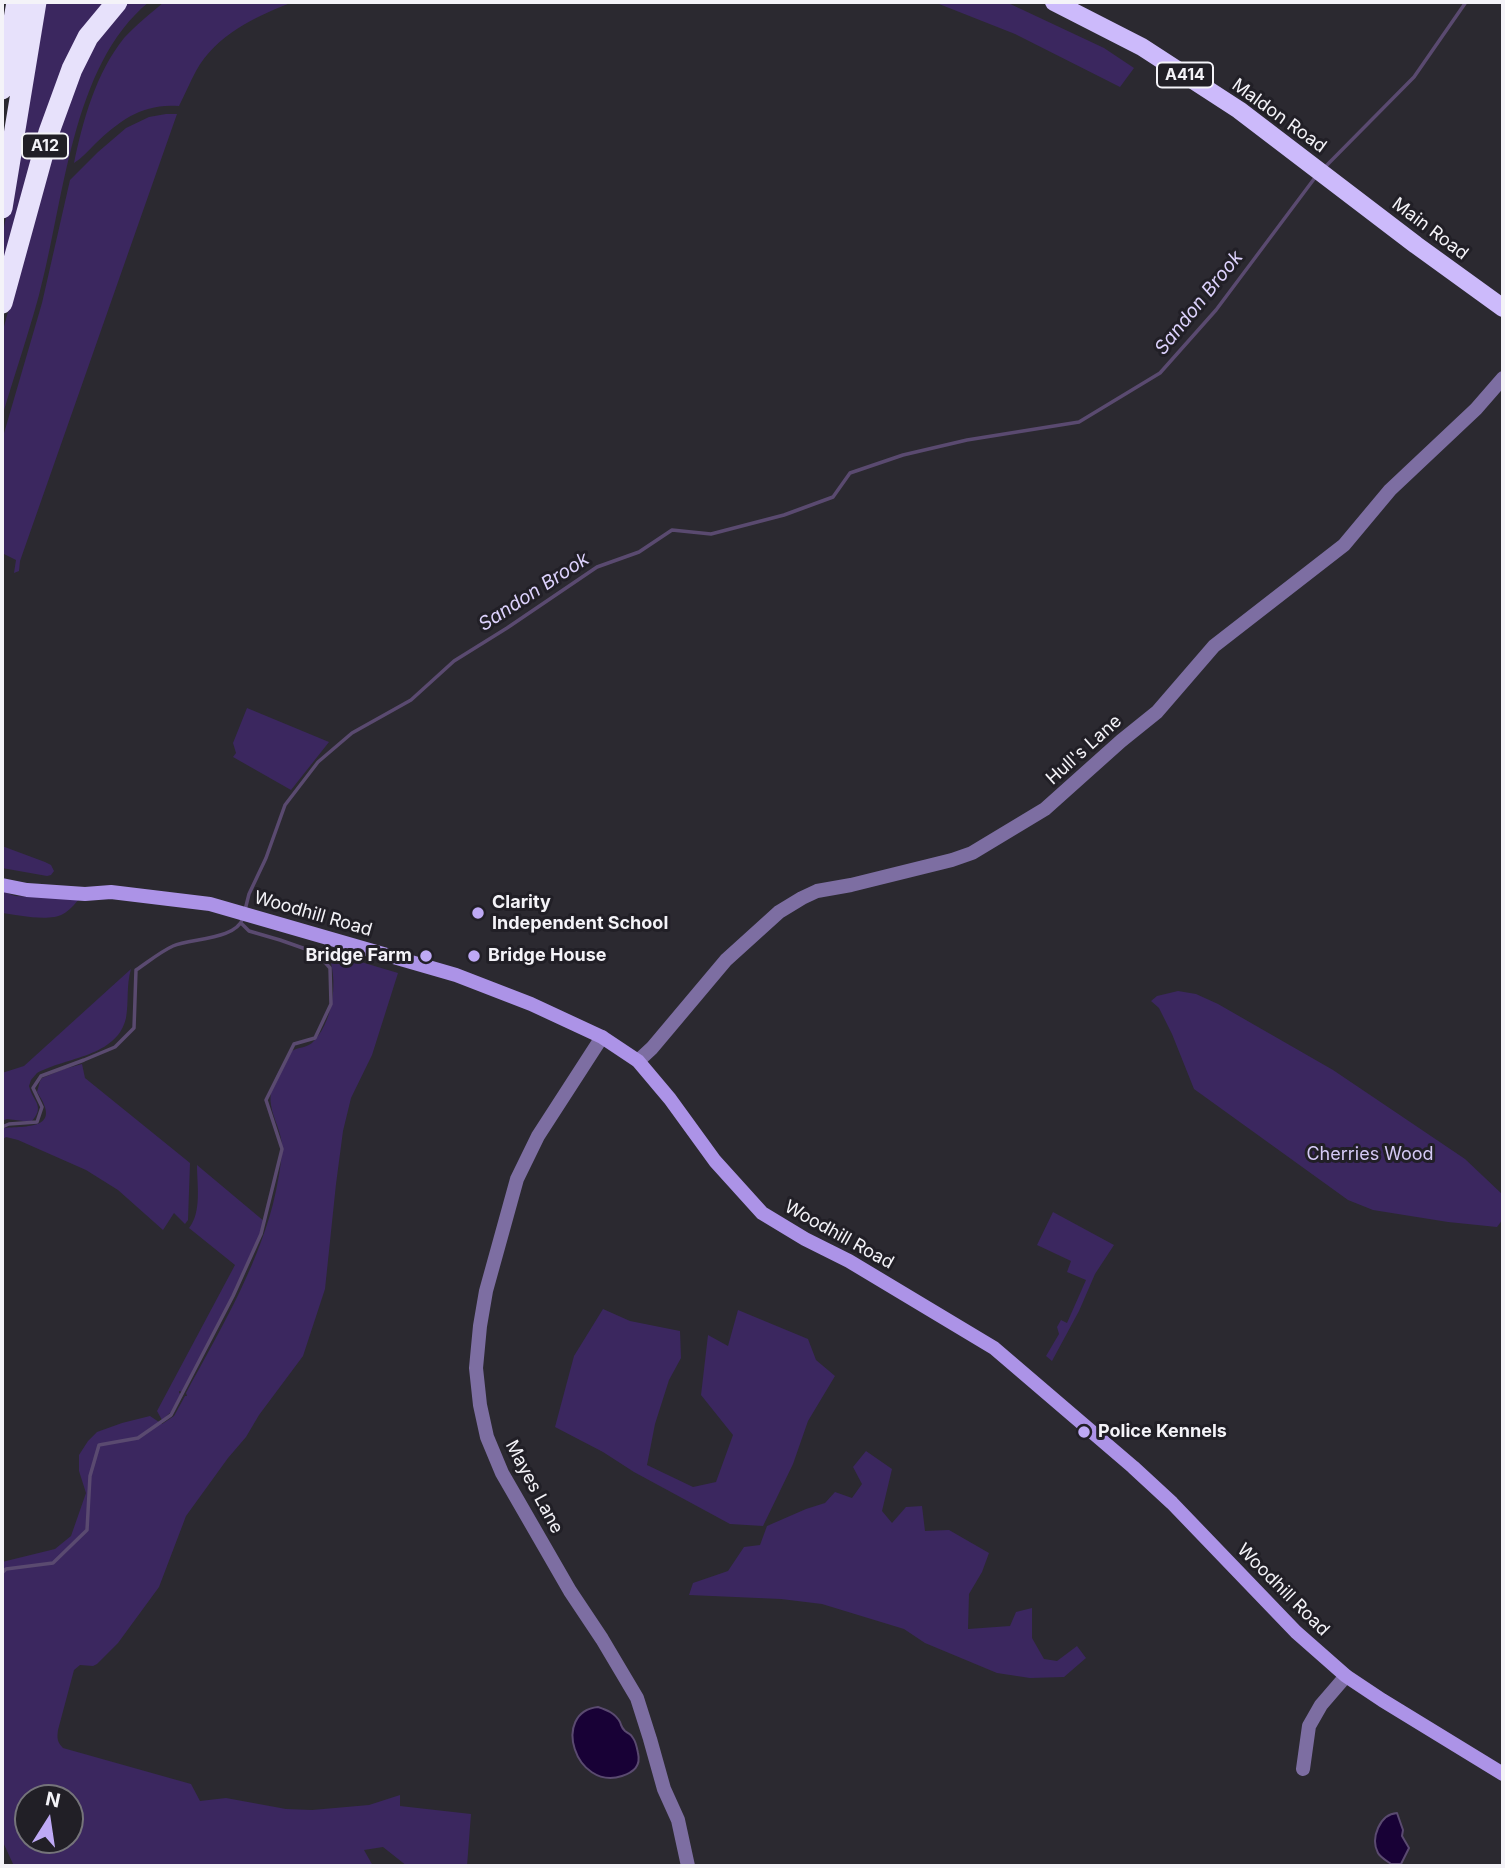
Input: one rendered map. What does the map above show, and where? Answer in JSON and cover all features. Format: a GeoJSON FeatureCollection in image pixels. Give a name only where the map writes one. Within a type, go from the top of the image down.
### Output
{"type":"FeatureCollection","features":[{"type":"Feature","properties":{"kind":"highway"},"geometry":{"type":"LineString","coordinates":[[2,89],[17,2]]}},
{"type":"Feature","properties":{"kind":"highway","name":"A12"},"geometry":{"type":"LineString","coordinates":[[2,208],[36,2]]}},
{"type":"Feature","properties":{"kind":"highway","name":"A12"},"geometry":{"type":"LineString","coordinates":[[2,303],[49,132],[72,69],[88,37],[117,2]]}},
{"type":"Feature","properties":{"kind":"main road","name":"Maldon Road"},"geometry":{"type":"LineString","coordinates":[[1054,2],[1142,47],[1239,110],[1333,182]]}},
{"type":"Feature","properties":{"kind":"main road","name":"Main Road"},"geometry":{"type":"LineString","coordinates":[[1333,182],[1503,308]]}},
{"type":"Feature","properties":{"kind":"street","name":"Hull's Lane"},"geometry":{"type":"LineString","coordinates":[[638,1061],[726,960],[779,912],[817,891],[928,866],[972,853],[1045,809],[1157,712],[1214,646],[1343,545],[1390,490],[1476,409],[1503,378]]}},
{"type":"Feature","properties":{"kind":"street","name":"Woodhill Road"},"geometry":{"type":"LineString","coordinates":[[2,885],[27,890],[123,894],[210,904],[456,975],[531,1004],[602,1037],[638,1061],[715,1160],[762,1213],[805,1240],[849,1261],[994,1348],[1172,1503],[1296,1632],[1346,1676],[1503,1774]]}},
{"type":"Feature","properties":{"kind":"street","name":"Mayes Lane"},"geometry":{"type":"LineString","coordinates":[[602,1037],[538,1136],[517,1179],[492,1267],[480,1326],[476,1368],[487,1437],[502,1474],[570,1591],[637,1698],[664,1789],[678,1821],[688,1866]]}},
{"type":"Feature","properties":{"kind":"street"},"geometry":{"type":"LineString","coordinates":[[1303,1769],[1309,1726],[1321,1704],[1346,1676]]}},
{"type":"Feature","properties":{"kind":"green space"},"geometry":{"type":"Polygon","coordinates":[[[46,2],[105,2],[2,275],[2,237],[46,2]]]}},
{"type":"Feature","properties":{"kind":"green space"},"geometry":{"type":"Polygon","coordinates":[[[126,2],[149,2],[123,29],[102,61],[87,98],[64,178],[39,295],[2,417],[2,334],[43,181],[75,84],[94,47],[126,2]]]}},
{"type":"Feature","properties":{"kind":"green space"},"geometry":{"type":"Polygon","coordinates":[[[164,2],[293,2],[251,20],[214,47],[196,71],[179,106],[154,107],[133,115],[74,163],[86,114],[106,66],[124,38],[164,2]]]}},
{"type":"Feature","properties":{"kind":"green space"},"geometry":{"type":"Polygon","coordinates":[[[934,2],[1006,2],[1104,48],[1134,68],[1120,87],[1015,34],[934,2]]]}},
{"type":"Feature","properties":{"kind":"green space"},"geometry":{"type":"Polygon","coordinates":[[[177,114],[20,561],[19,571],[14,573],[16,560],[2,553],[2,440],[42,303],[70,180],[126,128],[149,117],[177,114]]]}},
{"type":"Feature","properties":{"kind":"green space"},"geometry":{"type":"Polygon","coordinates":[[[247,708],[329,742],[291,790],[233,757],[236,753],[233,743],[247,708]]]}},
{"type":"Feature","properties":{"kind":"green space"},"geometry":{"type":"Polygon","coordinates":[[[2,846],[45,862],[51,865],[54,871],[47,876],[2,868],[2,846]]]}},
{"type":"Feature","properties":{"kind":"green space"},"geometry":{"type":"Polygon","coordinates":[[[2,891],[15,896],[79,899],[63,914],[50,918],[33,917],[2,913],[2,891]]]}},
{"type":"Feature","properties":{"kind":"green space"},"geometry":{"type":"Polygon","coordinates":[[[351,959],[398,973],[372,1055],[351,1098],[343,1131],[325,1289],[303,1356],[186,1516],[159,1587],[118,1643],[97,1664],[80,1665],[74,1670],[58,1730],[58,1740],[63,1748],[191,1784],[200,1801],[226,1798],[286,1809],[312,1810],[369,1805],[400,1795],[400,1806],[471,1814],[467,1866],[407,1866],[383,1847],[364,1850],[373,1866],[14,1866],[2,1840],[2,1562],[55,1549],[71,1536],[86,1493],[79,1471],[79,1455],[97,1432],[150,1416],[162,1424],[174,1416],[187,1396],[186,1393],[246,1278],[265,1229],[273,1204],[282,1152],[271,1105],[271,1090],[276,1076],[292,1051],[312,1043],[324,1026],[332,1004],[330,960],[351,959]]]}},
{"type":"Feature","properties":{"kind":"green space"},"geometry":{"type":"Polygon","coordinates":[[[131,969],[126,1018],[121,1031],[102,1048],[37,1073],[29,1086],[38,1108],[31,1122],[7,1119],[2,1121],[2,1073],[24,1066],[131,969]]]}},
{"type":"Feature","properties":{"kind":"green space","name":"Cherries Wood"},"geometry":{"type":"Polygon","coordinates":[[[1178,991],[1196,994],[1218,1004],[1333,1070],[1465,1159],[1503,1195],[1503,1219],[1497,1227],[1448,1222],[1373,1210],[1348,1200],[1194,1089],[1172,1034],[1159,1008],[1151,1001],[1157,996],[1178,991]]]}},
{"type":"Feature","properties":{"kind":"green space"},"geometry":{"type":"Polygon","coordinates":[[[82,1064],[85,1078],[190,1163],[188,1220],[185,1224],[174,1213],[163,1230],[118,1190],[86,1170],[18,1140],[6,1137],[2,1140],[2,1128],[31,1126],[44,1120],[44,1104],[37,1092],[42,1078],[82,1064]]]}},
{"type":"Feature","properties":{"kind":"green space"},"geometry":{"type":"Polygon","coordinates":[[[197,1165],[265,1222],[245,1272],[183,1392],[179,1391],[181,1394],[171,1412],[162,1420],[157,1411],[235,1265],[189,1228],[196,1214],[197,1165]]]}},
{"type":"Feature","properties":{"kind":"green space"},"geometry":{"type":"Polygon","coordinates":[[[1053,1212],[1114,1245],[1095,1274],[1052,1361],[1046,1356],[1059,1334],[1057,1327],[1061,1320],[1067,1323],[1086,1280],[1067,1272],[1071,1261],[1037,1245],[1053,1212]]]}},
{"type":"Feature","properties":{"kind":"green space"},"geometry":{"type":"Polygon","coordinates":[[[603,1309],[630,1321],[680,1331],[681,1358],[669,1380],[655,1424],[647,1465],[693,1487],[716,1482],[733,1435],[701,1395],[708,1335],[728,1346],[738,1310],[808,1339],[816,1360],[835,1376],[808,1421],[793,1464],[763,1526],[730,1524],[555,1427],[574,1356],[603,1309]]]}},
{"type":"Feature","properties":{"kind":"green space"},"geometry":{"type":"Polygon","coordinates":[[[866,1451],[892,1469],[882,1511],[892,1523],[906,1507],[922,1506],[925,1531],[949,1530],[989,1553],[969,1594],[968,1629],[1010,1626],[1016,1612],[1032,1608],[1032,1638],[1044,1659],[1057,1661],[1077,1646],[1086,1658],[1064,1677],[1030,1678],[997,1673],[925,1643],[904,1629],[822,1604],[781,1599],[689,1595],[693,1583],[728,1571],[744,1547],[760,1545],[767,1526],[825,1503],[835,1492],[852,1498],[862,1484],[853,1467],[866,1451]]]}},
{"type":"Feature","properties":{"kind":"shaded area"},"geometry":{"type":"Polygon","coordinates":[[[598,1707],[616,1716],[623,1729],[635,1741],[638,1753],[636,1768],[622,1776],[606,1778],[592,1772],[581,1762],[575,1749],[575,1722],[584,1712],[598,1707]]]}},
{"type":"Feature","properties":{"kind":"shaded area"},"geometry":{"type":"Polygon","coordinates":[[[1397,1813],[1403,1830],[1402,1836],[1409,1848],[1401,1864],[1391,1864],[1379,1854],[1375,1841],[1381,1822],[1397,1813]]]}},
{"type":"Feature","properties":{"kind":"waterway","name":"Sandon Brook"},"geometry":{"type":"LineString","coordinates":[[1325,167],[1414,77],[1466,2]]}},
{"type":"Feature","properties":{"kind":"waterway","name":"Sandon Brook"},"geometry":{"type":"LineString","coordinates":[[245,910],[285,805],[318,762],[352,733],[411,700],[454,661],[597,567],[639,552],[672,530],[711,534],[784,515],[833,497],[850,473],[903,455],[967,440],[1079,422],[1160,373],[1216,310],[1317,175]]}},
{"type":"Feature","properties":{"kind":"waterway","name":"Sandon Brook"},"geometry":{"type":"LineString","coordinates":[[2,1127],[37,1122],[42,1107],[33,1088],[41,1076],[115,1047],[134,1028],[136,970],[173,946],[232,931],[243,918]]}},
{"type":"Feature","properties":{"kind":"waterway"},"geometry":{"type":"LineString","coordinates":[[2,1573],[6,1569],[53,1563],[87,1530],[90,1476],[99,1445],[138,1438],[171,1415],[233,1296],[261,1234],[282,1149],[266,1100],[294,1044],[315,1038],[331,1004],[330,968],[317,953],[249,931],[241,923]]}},
{"type":"Feature","properties":{"kind":"place","name":"Clarity Independent School"},"geometry":{"type":"Point","coordinates":[478,913]}},
{"type":"Feature","properties":{"kind":"place","name":"Bridge Farm"},"geometry":{"type":"Point","coordinates":[426,956]}},
{"type":"Feature","properties":{"kind":"place","name":"Bridge House"},"geometry":{"type":"Point","coordinates":[474,956]}},
{"type":"Feature","properties":{"kind":"place","name":"Police Kennels"},"geometry":{"type":"Point","coordinates":[1084,1432]}}]}
